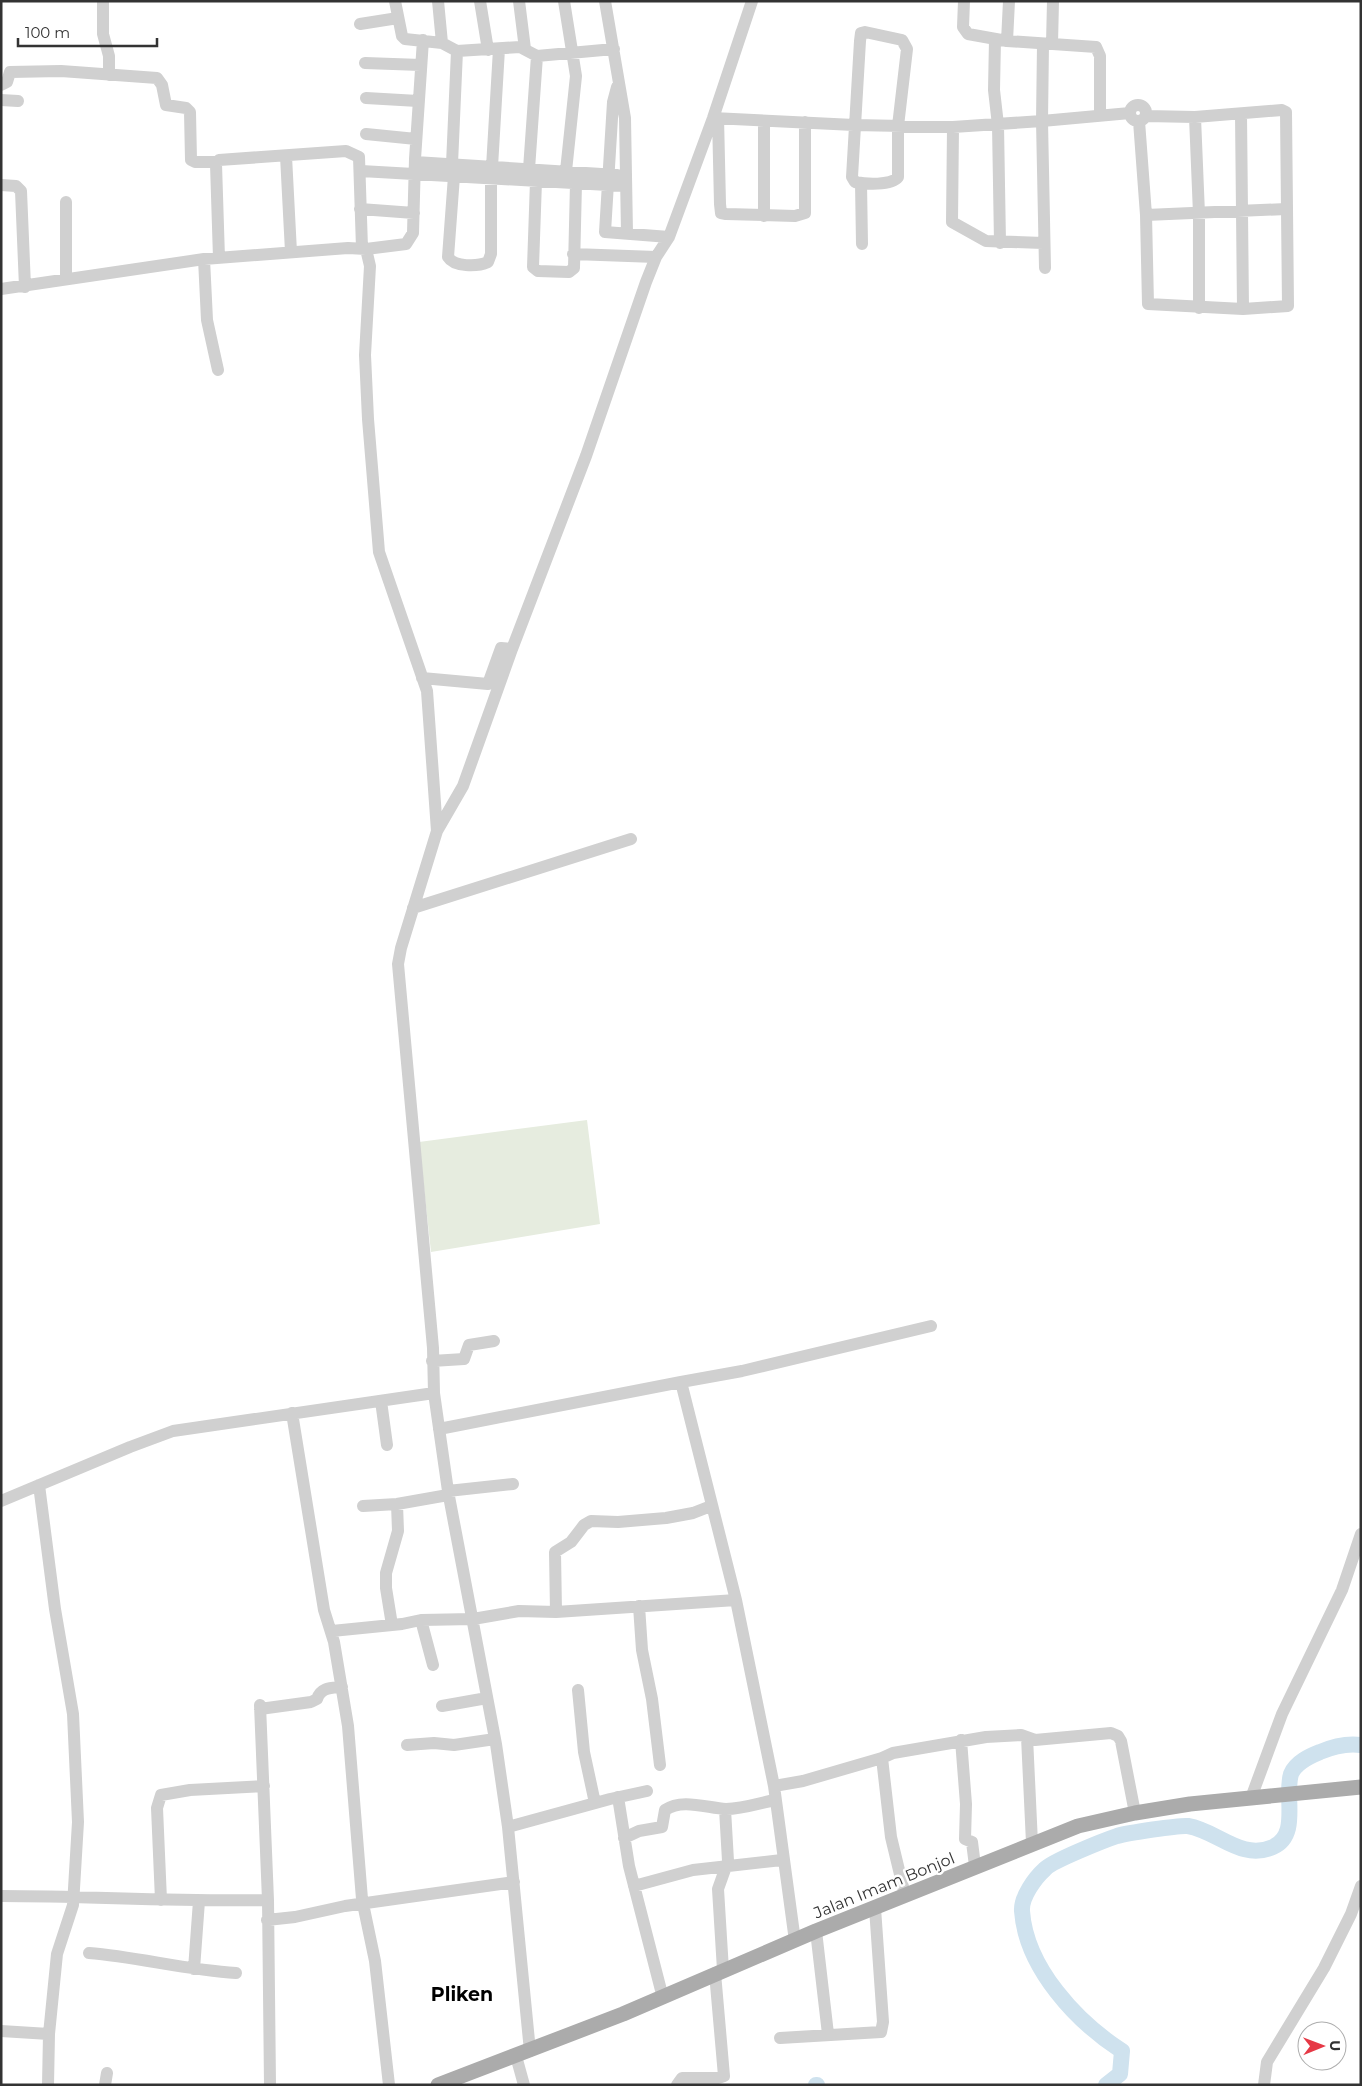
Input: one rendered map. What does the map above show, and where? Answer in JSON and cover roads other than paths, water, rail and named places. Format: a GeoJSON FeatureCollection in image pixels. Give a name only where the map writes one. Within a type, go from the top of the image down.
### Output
{"type":"FeatureCollection","features":[{"type":"Feature","properties":{"kind":"main road","name":"Jalan Imam Bonjol"},"geometry":{"type":"LineString","coordinates":[[438,2085],[460,2081],[523,2053],[663,1998],[700,1980],[816,1931],[1078,1826],[1135,1812],[1361,1787]]}},
{"type":"Feature","properties":{"kind":"street"},"geometry":{"type":"LineString","coordinates":[[103,1],[103,34],[110,74]]}},
{"type":"Feature","properties":{"kind":"street"},"geometry":{"type":"LineString","coordinates":[[395,1],[402,36],[409,40],[442,43],[457,51],[525,49],[537,56],[614,49]]}},
{"type":"Feature","properties":{"kind":"street"},"geometry":{"type":"LineString","coordinates":[[438,1],[442,43]]}},
{"type":"Feature","properties":{"kind":"street"},"geometry":{"type":"LineString","coordinates":[[457,51],[448,257],[451,262],[456,264],[483,264],[488,262],[491,254],[493,50],[480,1]]}},
{"type":"Feature","properties":{"kind":"street"},"geometry":{"type":"LineString","coordinates":[[519,1],[525,49]]}},
{"type":"Feature","properties":{"kind":"street"},"geometry":{"type":"LineString","coordinates":[[564,1],[574,52],[576,87],[566,171]]}},
{"type":"Feature","properties":{"kind":"street"},"geometry":{"type":"LineString","coordinates":[[606,1],[625,118],[627,232]]}},
{"type":"Feature","properties":{"kind":"street"},"geometry":{"type":"LineString","coordinates":[[524,2085],[514,1882],[508,1827],[473,1619],[448,1493],[439,1429],[398,964],[401,948],[437,831],[463,786],[512,649],[586,456],[656,257],[669,237],[716,118],[752,1]]}},
{"type":"Feature","properties":{"kind":"street"},"geometry":{"type":"LineString","coordinates":[[964,1],[965,32],[1001,40],[1093,46],[1099,51],[1100,114]]}},
{"type":"Feature","properties":{"kind":"street"},"geometry":{"type":"LineString","coordinates":[[1000,243],[998,125],[994,90],[1009,1]]}},
{"type":"Feature","properties":{"kind":"street"},"geometry":{"type":"LineString","coordinates":[[1045,268],[1042,121],[1047,44],[1053,1]]}},
{"type":"Feature","properties":{"kind":"street"},"geometry":{"type":"LineString","coordinates":[[360,24],[398,18]]}},
{"type":"Feature","properties":{"kind":"street"},"geometry":{"type":"LineString","coordinates":[[864,32],[905,42],[907,49],[898,126],[898,177],[892,182],[855,182],[852,177],[854,125],[860,35],[864,32]]}},
{"type":"Feature","properties":{"kind":"street"},"geometry":{"type":"LineString","coordinates":[[1,289],[25,287],[66,279],[204,259],[291,252],[363,249],[406,244],[414,233],[416,139],[423,40]]}},
{"type":"Feature","properties":{"kind":"street"},"geometry":{"type":"LineString","coordinates":[[529,169],[537,56]]}},
{"type":"Feature","properties":{"kind":"street"},"geometry":{"type":"LineString","coordinates":[[366,62],[420,65]]}},
{"type":"Feature","properties":{"kind":"street"},"geometry":{"type":"LineString","coordinates":[[1,85],[7,82],[10,72],[61,71],[159,80],[166,105],[186,108],[190,112],[191,160],[195,162],[217,162],[245,157],[354,152],[359,157],[363,249],[370,266],[365,355],[379,552],[422,678],[429,706],[437,831]]}},
{"type":"Feature","properties":{"kind":"street"},"geometry":{"type":"LineString","coordinates":[[618,83],[613,102],[605,232],[627,232],[669,237]]}},
{"type":"Feature","properties":{"kind":"street"},"geometry":{"type":"LineString","coordinates":[[366,98],[418,102]]}},
{"type":"Feature","properties":{"kind":"street"},"geometry":{"type":"LineString","coordinates":[[1,100],[18,101]]}},
{"type":"Feature","properties":{"kind":"street"},"geometry":{"type":"LineString","coordinates":[[716,118],[854,125],[953,127],[998,125],[1100,114],[1138,117],[1195,117],[1282,110],[1287,114],[1286,209],[1289,305],[1269,309],[1243,309],[1199,308],[1150,304],[1147,302],[1146,215],[1138,117]]}},
{"type":"Feature","properties":{"kind":"street"},"geometry":{"type":"LineString","coordinates":[[1241,114],[1243,309]]}},
{"type":"Feature","properties":{"kind":"street"},"geometry":{"type":"LineString","coordinates":[[1195,117],[1199,214],[1199,308]]}},
{"type":"Feature","properties":{"kind":"street"},"geometry":{"type":"LineString","coordinates":[[716,118],[721,213],[764,216],[795,216],[805,214],[805,122]]}},
{"type":"Feature","properties":{"kind":"street"},"geometry":{"type":"LineString","coordinates":[[764,120],[764,216]]}},
{"type":"Feature","properties":{"kind":"street"},"geometry":{"type":"LineString","coordinates":[[953,127],[951,220],[957,226],[984,240],[1000,243],[1043,243]]}},
{"type":"Feature","properties":{"kind":"street"},"geometry":{"type":"LineString","coordinates":[[366,134],[416,139]]}},
{"type":"Feature","properties":{"kind":"street"},"geometry":{"type":"LineString","coordinates":[[286,156],[291,252]]}},
{"type":"Feature","properties":{"kind":"street"},"geometry":{"type":"LineString","coordinates":[[217,162],[219,258]]}},
{"type":"Feature","properties":{"kind":"street"},"geometry":{"type":"LineString","coordinates":[[361,171],[415,168],[491,172],[529,169],[566,171],[608,180],[625,181]]}},
{"type":"Feature","properties":{"kind":"street"},"geometry":{"type":"LineString","coordinates":[[491,172],[536,181],[576,184],[608,180]]}},
{"type":"Feature","properties":{"kind":"street"},"geometry":{"type":"LineString","coordinates":[[536,181],[533,267],[538,270],[569,272],[574,268],[576,184]]}},
{"type":"Feature","properties":{"kind":"street"},"geometry":{"type":"LineString","coordinates":[[861,183],[862,244]]}},
{"type":"Feature","properties":{"kind":"street"},"geometry":{"type":"LineString","coordinates":[[1,186],[16,186],[21,191],[25,287]]}},
{"type":"Feature","properties":{"kind":"street"},"geometry":{"type":"LineString","coordinates":[[66,202],[66,279]]}},
{"type":"Feature","properties":{"kind":"street"},"geometry":{"type":"LineString","coordinates":[[360,209],[414,213]]}},
{"type":"Feature","properties":{"kind":"street"},"geometry":{"type":"LineString","coordinates":[[1146,215],[1286,209]]}},
{"type":"Feature","properties":{"kind":"street"},"geometry":{"type":"LineString","coordinates":[[573,254],[656,257]]}},
{"type":"Feature","properties":{"kind":"street"},"geometry":{"type":"LineString","coordinates":[[204,259],[207,320],[218,370]]}},
{"type":"Feature","properties":{"kind":"street"},"geometry":{"type":"LineString","coordinates":[[422,678],[488,684],[501,648],[512,649]]}},
{"type":"Feature","properties":{"kind":"street"},"geometry":{"type":"LineString","coordinates":[[413,908],[631,839]]}},
{"type":"Feature","properties":{"kind":"street"},"geometry":{"type":"LineString","coordinates":[[439,1429],[742,1371],[931,1326]]}},
{"type":"Feature","properties":{"kind":"street"},"geometry":{"type":"LineString","coordinates":[[433,1363],[464,1359],[469,1345],[494,1340]]}},
{"type":"Feature","properties":{"kind":"street"},"geometry":{"type":"LineString","coordinates":[[680,1382],[736,1600],[774,1786],[782,1860],[795,1941]]}},
{"type":"Feature","properties":{"kind":"street"},"geometry":{"type":"LineString","coordinates":[[1,1501],[173,1431],[381,1401],[434,1389]]}},
{"type":"Feature","properties":{"kind":"street"},"geometry":{"type":"LineString","coordinates":[[381,1401],[387,1445]]}},
{"type":"Feature","properties":{"kind":"street"},"geometry":{"type":"LineString","coordinates":[[292,1413],[324,1610],[332,1632],[342,1687],[363,1904],[375,1961],[389,2085]]}},
{"type":"Feature","properties":{"kind":"street"},"geometry":{"type":"LineString","coordinates":[[363,1506],[397,1504],[448,1493],[512,1484]]}},
{"type":"Feature","properties":{"kind":"street"},"geometry":{"type":"LineString","coordinates":[[39,1485],[55,1609],[73,1714],[78,1822],[73,1905],[57,1954],[49,2034],[48,2085]]}},
{"type":"Feature","properties":{"kind":"street"},"geometry":{"type":"LineString","coordinates":[[392,1625],[386,1588],[386,1573],[398,1532],[397,1504]]}},
{"type":"Feature","properties":{"kind":"street"},"geometry":{"type":"LineString","coordinates":[[556,1612],[555,1552],[571,1542],[586,1523],[594,1520],[618,1522],[666,1518],[711,1506]]}},
{"type":"Feature","properties":{"kind":"street"},"geometry":{"type":"LineString","coordinates":[[1251,1798],[1282,1714],[1342,1590],[1361,1534]]}},
{"type":"Feature","properties":{"kind":"street"},"geometry":{"type":"LineString","coordinates":[[332,1632],[421,1620],[473,1619],[519,1612],[556,1612],[736,1600]]}},
{"type":"Feature","properties":{"kind":"street"},"geometry":{"type":"LineString","coordinates":[[638,1606],[642,1650],[652,1699],[660,1766]]}},
{"type":"Feature","properties":{"kind":"street"},"geometry":{"type":"LineString","coordinates":[[421,1620],[433,1665]]}},
{"type":"Feature","properties":{"kind":"street"},"geometry":{"type":"LineString","coordinates":[[270,2085],[268,1900],[260,1707],[311,1702],[317,1699],[319,1692],[323,1690],[342,1687]]}},
{"type":"Feature","properties":{"kind":"street"},"geometry":{"type":"LineString","coordinates":[[578,1690],[584,1752],[594,1803]]}},
{"type":"Feature","properties":{"kind":"street"},"geometry":{"type":"LineString","coordinates":[[442,1706],[487,1698]]}},
{"type":"Feature","properties":{"kind":"street"},"geometry":{"type":"LineString","coordinates":[[774,1786],[803,1781],[882,1758],[893,1753],[961,1740],[1014,1735],[1035,1740],[1115,1733],[1122,1748],[1135,1812]]}},
{"type":"Feature","properties":{"kind":"street"},"geometry":{"type":"LineString","coordinates":[[1027,1737],[1032,1843]]}},
{"type":"Feature","properties":{"kind":"street"},"geometry":{"type":"LineString","coordinates":[[407,1745],[434,1743],[454,1745],[494,1739]]}},
{"type":"Feature","properties":{"kind":"street"},"geometry":{"type":"LineString","coordinates":[[961,1740],[966,1804],[965,1839],[972,1842],[975,1866]]}},
{"type":"Feature","properties":{"kind":"street"},"geometry":{"type":"LineString","coordinates":[[882,1758],[891,1837],[905,1895]]}},
{"type":"Feature","properties":{"kind":"street"},"geometry":{"type":"LineString","coordinates":[[160,1900],[157,1808],[160,1795],[190,1790],[264,1786]]}},
{"type":"Feature","properties":{"kind":"street"},"geometry":{"type":"LineString","coordinates":[[508,1827],[594,1803],[648,1791]]}},
{"type":"Feature","properties":{"kind":"street"},"geometry":{"type":"LineString","coordinates":[[618,1797],[634,1886],[663,1998]]}},
{"type":"Feature","properties":{"kind":"street"},"geometry":{"type":"LineString","coordinates":[[624,1838],[639,1832],[662,1827],[665,1810],[672,1807],[702,1805],[725,1809],[776,1800]]}},
{"type":"Feature","properties":{"kind":"street"},"geometry":{"type":"LineString","coordinates":[[677,2085],[680,2079],[720,2078],[724,2076],[719,1972],[718,1889],[727,1866],[725,1809]]}},
{"type":"Feature","properties":{"kind":"street"},"geometry":{"type":"LineString","coordinates":[[634,1886],[693,1870],[782,1860]]}},
{"type":"Feature","properties":{"kind":"street"},"geometry":{"type":"LineString","coordinates":[[267,1920],[514,1882]]}},
{"type":"Feature","properties":{"kind":"street"},"geometry":{"type":"LineString","coordinates":[[1264,2085],[1267,2062],[1324,1968],[1351,1914],[1361,1886]]}},
{"type":"Feature","properties":{"kind":"street"},"geometry":{"type":"LineString","coordinates":[[1,1896],[73,1895],[160,1900],[268,1900]]}},
{"type":"Feature","properties":{"kind":"street"},"geometry":{"type":"LineString","coordinates":[[194,1969],[199,1901]]}},
{"type":"Feature","properties":{"kind":"street"},"geometry":{"type":"LineString","coordinates":[[780,2038],[828,2034],[874,2034],[880,2032],[882,2029],[876,1908]]}},
{"type":"Feature","properties":{"kind":"street"},"geometry":{"type":"LineString","coordinates":[[816,1931],[828,2034]]}},
{"type":"Feature","properties":{"kind":"street"},"geometry":{"type":"LineString","coordinates":[[89,1953],[115,1955],[194,1969],[236,1973]]}},
{"type":"Feature","properties":{"kind":"street"},"geometry":{"type":"LineString","coordinates":[[1,2031],[49,2034]]}},
{"type":"Feature","properties":{"kind":"waterway"},"geometry":{"type":"LineString","coordinates":[[1106,2085],[1120,2074],[1122,2051],[1088,2025],[1072,2009],[1044,1973],[1033,1953],[1022,1911],[1026,1894],[1033,1883],[1050,1865],[1079,1851],[1117,1836],[1131,1833],[1188,1826],[1209,1833],[1240,1848],[1261,1850],[1273,1847],[1281,1841],[1289,1825],[1289,1783],[1291,1774],[1296,1766],[1330,1748],[1345,1745],[1361,1745]]}},
{"type":"Feature","properties":{"kind":"district","name":"Pliken"},"geometry":{"type":"Point","coordinates":[462,1994]}}]}
